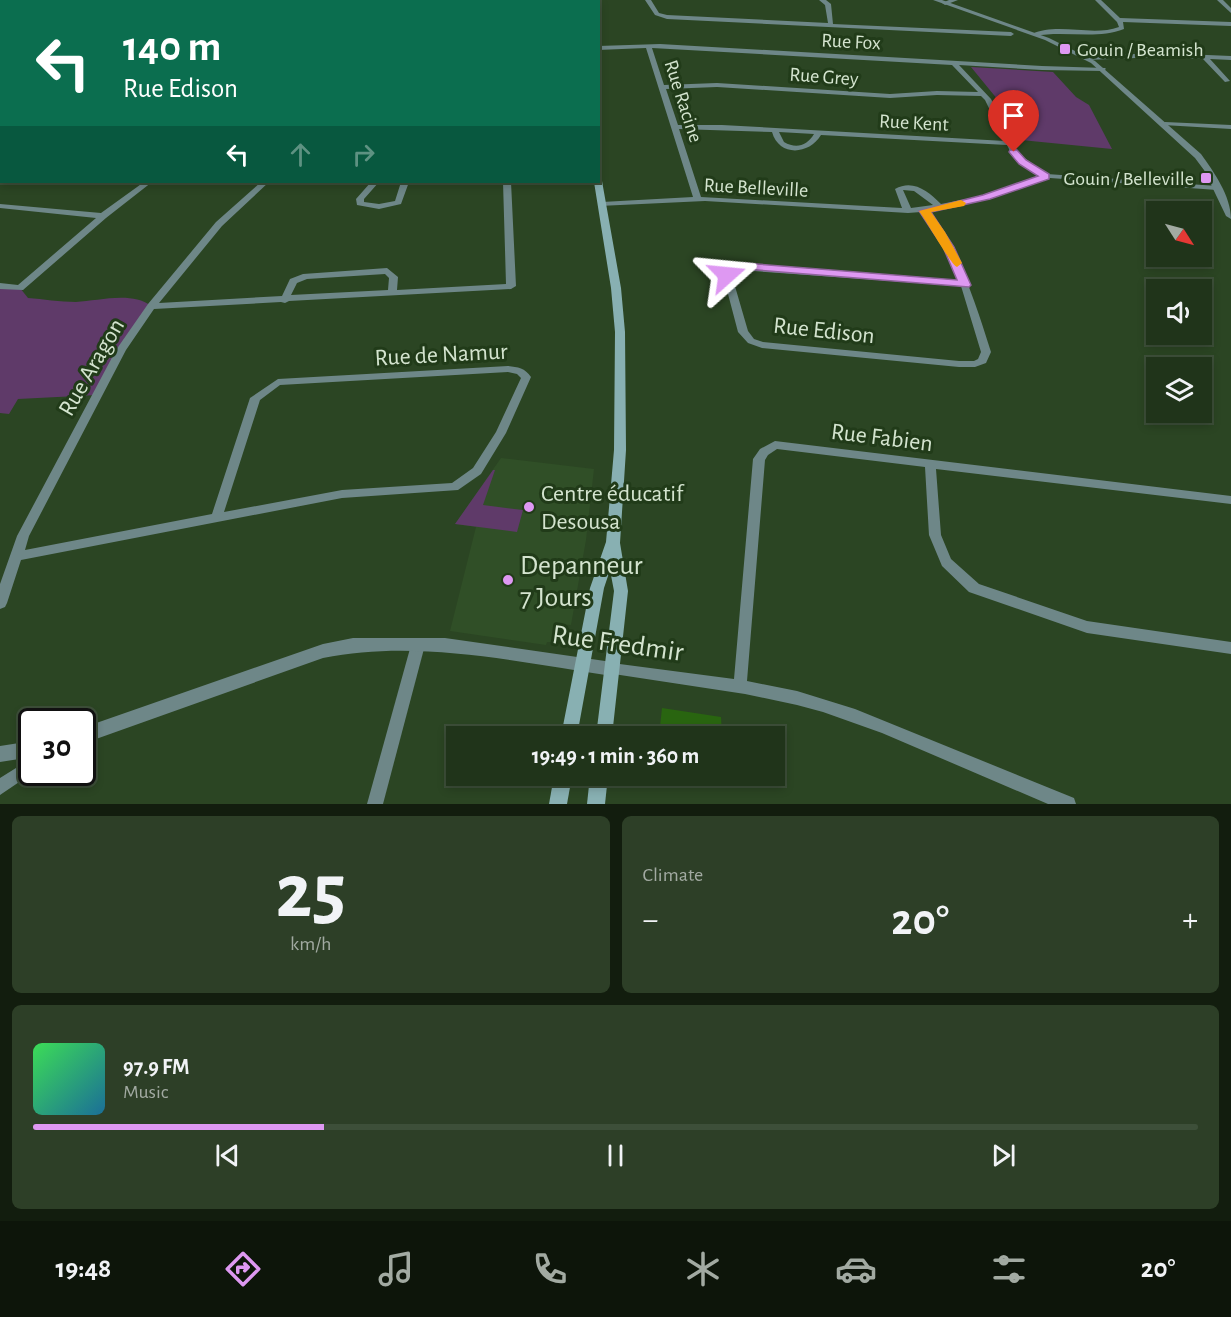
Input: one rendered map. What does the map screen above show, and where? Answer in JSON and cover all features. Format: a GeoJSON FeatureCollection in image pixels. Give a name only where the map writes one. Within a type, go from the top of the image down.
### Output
{"type":"FeatureCollection","features":[{"type":"Feature","properties":{"kind":"main road"},"geometry":{"type":"LineString","coordinates":[[598,183],[616,288],[622,382],[620,450],[613,542],[621,591],[605,726]]}},
{"type":"Feature","properties":{"kind":"main road"},"geometry":{"type":"LineString","coordinates":[[570,726],[597,588],[613,542]]}},
{"type":"Feature","properties":{"kind":"main road"},"geometry":{"type":"LineString","coordinates":[[558,804],[561,786]]}},
{"type":"Feature","properties":{"kind":"main road"},"geometry":{"type":"LineString","coordinates":[[596,804],[598,786]]}},
{"type":"Feature","properties":{"kind":"street"},"geometry":{"type":"LineString","coordinates":[[648,0],[657,14],[667,17],[1011,34]]}},
{"type":"Feature","properties":{"kind":"street"},"geometry":{"type":"LineString","coordinates":[[822,0],[828,4],[831,26]]}},
{"type":"Feature","properties":{"kind":"street"},"geometry":{"type":"LineString","coordinates":[[936,0],[1035,34],[1086,58],[1103,69],[1200,158],[1231,216]]}},
{"type":"Feature","properties":{"kind":"street"},"geometry":{"type":"LineString","coordinates":[[945,3],[955,0]]}},
{"type":"Feature","properties":{"kind":"street"},"geometry":{"type":"LineString","coordinates":[[1035,34],[1063,30],[1112,32],[1122,28],[1119,20],[1098,0]]}},
{"type":"Feature","properties":{"kind":"street"},"geometry":{"type":"LineString","coordinates":[[1220,0],[1231,11]]}},
{"type":"Feature","properties":{"kind":"street"},"geometry":{"type":"LineString","coordinates":[[1119,20],[1231,24]]}},
{"type":"Feature","properties":{"kind":"street","name":"Rue Fox"},"geometry":{"type":"LineString","coordinates":[[600,48],[649,46],[955,64],[1103,69]]}},
{"type":"Feature","properties":{"kind":"street","name":"Rue Racine"},"geometry":{"type":"LineString","coordinates":[[649,46],[698,199]]}},
{"type":"Feature","properties":{"kind":"street"},"geometry":{"type":"LineString","coordinates":[[1086,58],[1160,55],[1231,58]]}},
{"type":"Feature","properties":{"kind":"street"},"geometry":{"type":"LineString","coordinates":[[1205,57],[1230,82]]}},
{"type":"Feature","properties":{"kind":"street"},"geometry":{"type":"LineString","coordinates":[[955,64],[984,94],[1018,158],[1045,177]]}},
{"type":"Feature","properties":{"kind":"street","name":"Rue Grey"},"geometry":{"type":"LineString","coordinates":[[662,87],[717,85],[890,96],[937,93],[984,94]]}},
{"type":"Feature","properties":{"kind":"street"},"geometry":{"type":"LineString","coordinates":[[1165,124],[1231,127]]}},
{"type":"Feature","properties":{"kind":"street","name":"Rue Kent"},"geometry":{"type":"LineString","coordinates":[[675,127],[775,130],[1008,143]]}},
{"type":"Feature","properties":{"kind":"street"},"geometry":{"type":"LineString","coordinates":[[775,130],[779,142],[793,149],[808,146],[818,133]]}},
{"type":"Feature","properties":{"kind":"street","name":"Rue Belleville"},"geometry":{"type":"LineString","coordinates":[[602,204],[698,199],[924,211],[986,197],[1045,177],[1217,188]]}},
{"type":"Feature","properties":{"kind":"street"},"geometry":{"type":"LineString","coordinates":[[0,286],[20,288],[103,216],[146,183]]}},
{"type":"Feature","properties":{"kind":"street","name":"Rue Aragon"},"geometry":{"type":"LineString","coordinates":[[0,603],[23,536],[117,358],[151,306],[219,224],[264,183]]}},
{"type":"Feature","properties":{"kind":"street"},"geometry":{"type":"LineString","coordinates":[[374,183],[360,199],[360,203],[366,206],[392,205],[398,201],[405,183]]}},
{"type":"Feature","properties":{"kind":"street"},"geometry":{"type":"LineString","coordinates":[[151,306],[511,286],[507,183]]}},
{"type":"Feature","properties":{"kind":"street"},"geometry":{"type":"LineString","coordinates":[[908,211],[898,192],[899,189],[905,187],[920,190],[941,208]]}},
{"type":"Feature","properties":{"kind":"street"},"geometry":{"type":"LineString","coordinates":[[0,206],[103,216]]}},
{"type":"Feature","properties":{"kind":"street","name":"Rue Edison"},"geometry":{"type":"LineString","coordinates":[[924,211],[949,247],[965,285],[986,352],[985,358],[975,364],[756,344],[743,332],[727,275],[732,268],[744,266],[965,285]]}},
{"type":"Feature","properties":{"kind":"street"},"geometry":{"type":"LineString","coordinates":[[285,300],[293,281],[306,276],[318,275],[387,271],[394,276],[392,293]]}},
{"type":"Feature","properties":{"kind":"street","name":"Rue de Namur"},"geometry":{"type":"LineString","coordinates":[[17,556],[217,516],[342,494],[454,487],[477,471],[501,433],[526,377],[520,371],[508,369],[278,382],[255,398],[217,516]]}},
{"type":"Feature","properties":{"kind":"street","name":"Rue Fabien"},"geometry":{"type":"LineString","coordinates":[[740,686],[759,459],[764,452],[775,445],[1231,500]]}},
{"type":"Feature","properties":{"kind":"street"},"geometry":{"type":"LineString","coordinates":[[930,464],[935,535],[946,562],[974,588],[1087,627],[1231,648]]}},
{"type":"Feature","properties":{"kind":"street","name":"Rue Fredmir"},"geometry":{"type":"LineString","coordinates":[[96,731],[323,651],[353,645],[445,645],[740,686],[820,704],[874,722],[1026,789],[1068,804]]}},
{"type":"Feature","properties":{"kind":"street"},"geometry":{"type":"LineString","coordinates":[[375,804],[418,645]]}},
{"type":"Feature","properties":{"kind":"street"},"geometry":{"type":"LineString","coordinates":[[0,754],[18,751]]}},
{"type":"Feature","properties":{"kind":"street"},"geometry":{"type":"LineString","coordinates":[[0,787],[18,775]]}},
{"type":"Feature","properties":{"kind":"shaded area"},"geometry":{"type":"Polygon","coordinates":[[[971,67],[1053,72],[1076,97],[1089,105],[1112,149],[1021,140],[998,100],[971,67]]]}},
{"type":"Feature","properties":{"kind":"shaded area"},"geometry":{"type":"Polygon","coordinates":[[[0,286],[20,288],[28,298],[76,302],[125,298],[143,301],[151,306],[97,395],[18,399],[9,414],[0,413],[0,286]]]}},
{"type":"Feature","properties":{"kind":"shaded area"},"geometry":{"type":"Polygon","coordinates":[[[501,458],[594,469],[586,540],[571,625],[559,624],[555,642],[547,642],[546,645],[450,631],[476,527],[455,524],[501,458]]]}},
{"type":"Feature","properties":{"kind":"shaded area"},"geometry":{"type":"Polygon","coordinates":[[[495,470],[483,505],[523,510],[517,532],[455,524],[495,470]]]}},
{"type":"Feature","properties":{"kind":"building"},"geometry":{"type":"Polygon","coordinates":[[[662,708],[721,717],[721,726],[660,726],[662,708]]]}},
{"type":"Feature","properties":{"kind":"slow traffic"},"geometry":{"type":"LineString","coordinates":[[957,263],[940,232],[924,211],[961,203]]}},
{"type":"Feature","properties":{"kind":"place","name":"Gouin / Beamish"},"geometry":{"type":"Point","coordinates":[1065,49]}},
{"type":"Feature","properties":{"kind":"place","name":"Gouin / Belleville"},"geometry":{"type":"Point","coordinates":[1206,178]}},
{"type":"Feature","properties":{"kind":"place","name":"Centre éducatif Desousa"},"geometry":{"type":"Point","coordinates":[529,507]}},
{"type":"Feature","properties":{"kind":"place","name":"Depanneur 7 Jours"},"geometry":{"type":"Point","coordinates":[508,580]}},
{"type":"Feature","properties":{"kind":"route"},"geometry":{"type":"LineString","coordinates":[[727,275],[732,268],[744,266],[965,285],[949,247],[924,211],[986,197],[1045,177],[1022,162],[1014,152]]}}]}
